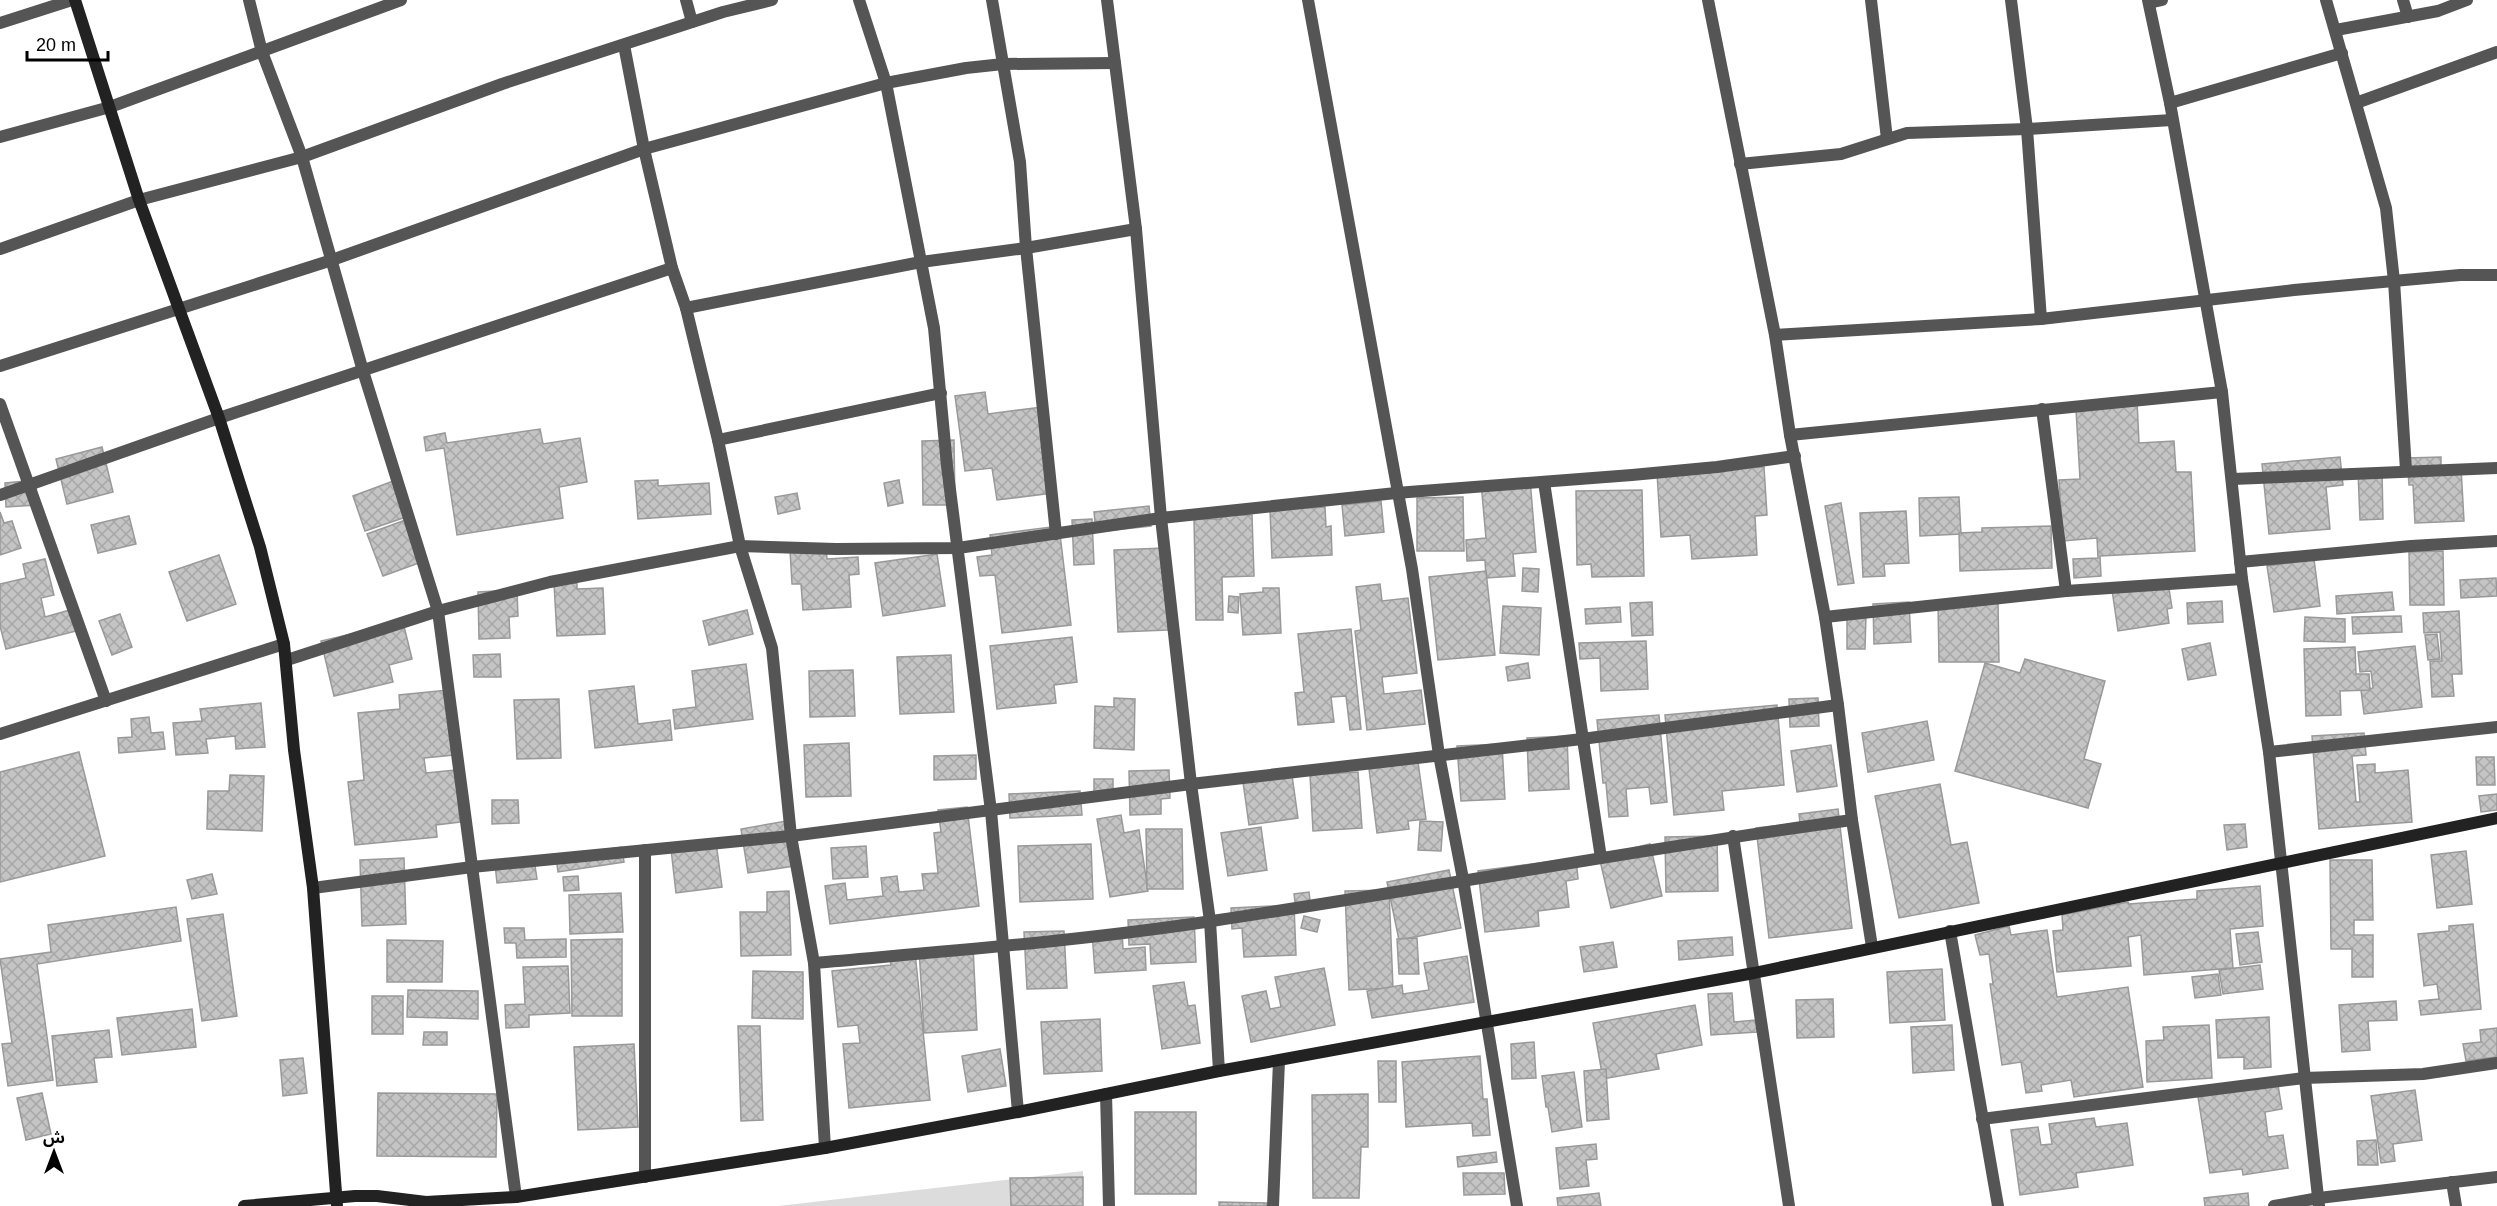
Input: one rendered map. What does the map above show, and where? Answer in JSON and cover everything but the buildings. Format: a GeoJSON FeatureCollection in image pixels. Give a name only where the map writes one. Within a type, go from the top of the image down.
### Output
{"type":"FeatureCollection","features":[{"type":"Feature","properties":{"kind":"main road"},"geometry":{"type":"LineString","coordinates":[[74,0],[139,200],[219,418],[260,547],[284,644],[294,750],[313,888],[336,1201]]}},
{"type":"Feature","properties":{"kind":"main road"},"geometry":{"type":"LineString","coordinates":[[244,1206],[336,1201],[376,1196],[423,1204],[459,1203],[645,1178],[825,1148],[1219,1071],[1754,973],[2497,818]]}},
{"type":"Feature","properties":{"kind":"street"},"geometry":{"type":"LineString","coordinates":[[0,23],[74,0]]}},
{"type":"Feature","properties":{"kind":"street"},"geometry":{"type":"LineString","coordinates":[[249,0],[262,52],[302,157],[363,371],[438,611],[516,1197]]}},
{"type":"Feature","properties":{"kind":"street"},"geometry":{"type":"LineString","coordinates":[[0,137],[110,106],[400,0]]}},
{"type":"Feature","properties":{"kind":"street"},"geometry":{"type":"LineString","coordinates":[[686,0],[692,22]]}},
{"type":"Feature","properties":{"kind":"street"},"geometry":{"type":"LineString","coordinates":[[0,249],[139,200],[302,157],[502,84],[692,22],[772,0]]}},
{"type":"Feature","properties":{"kind":"street"},"geometry":{"type":"LineString","coordinates":[[859,0],[886,83],[934,328],[958,548],[991,811],[1018,1112]]}},
{"type":"Feature","properties":{"kind":"street"},"geometry":{"type":"LineString","coordinates":[[992,0],[1020,162],[1026,248],[1056,534]]}},
{"type":"Feature","properties":{"kind":"street"},"geometry":{"type":"LineString","coordinates":[[1107,0],[1136,229],[1161,518],[1191,784],[1210,921],[1219,1071]]}},
{"type":"Feature","properties":{"kind":"street"},"geometry":{"type":"LineString","coordinates":[[1308,0],[1396,493],[1412,569],[1439,755],[1463,879],[1485,1024],[1517,1206]]}},
{"type":"Feature","properties":{"kind":"street"},"geometry":{"type":"LineString","coordinates":[[1708,0],[1775,335],[1790,435],[1825,617],[1852,820],[1872,947]]}},
{"type":"Feature","properties":{"kind":"street"},"geometry":{"type":"LineString","coordinates":[[1871,0],[1887,139]]}},
{"type":"Feature","properties":{"kind":"street"},"geometry":{"type":"LineString","coordinates":[[2011,0],[2027,129],[2041,318]]}},
{"type":"Feature","properties":{"kind":"street"},"geometry":{"type":"LineString","coordinates":[[2162,0],[2149,2],[2170,103],[2222,392],[2242,579],[2269,752],[2319,1202]]}},
{"type":"Feature","properties":{"kind":"street"},"geometry":{"type":"LineString","coordinates":[[2326,0],[2386,208],[2394,281],[2406,470]]}},
{"type":"Feature","properties":{"kind":"street"},"geometry":{"type":"LineString","coordinates":[[2403,0],[2408,17]]}},
{"type":"Feature","properties":{"kind":"street"},"geometry":{"type":"LineString","coordinates":[[2336,30],[2438,11],[2467,0]]}},
{"type":"Feature","properties":{"kind":"street"},"geometry":{"type":"LineString","coordinates":[[624,45],[644,148],[672,268],[686,308],[718,440],[740,546],[772,648],[791,836],[814,963],[825,1148]]}},
{"type":"Feature","properties":{"kind":"street"},"geometry":{"type":"LineString","coordinates":[[2356,104],[2497,52]]}},
{"type":"Feature","properties":{"kind":"street"},"geometry":{"type":"LineString","coordinates":[[2170,103],[2342,53]]}},
{"type":"Feature","properties":{"kind":"street"},"geometry":{"type":"LineString","coordinates":[[0,366],[332,260],[644,148],[886,83],[966,68],[1003,64],[1115,63]]}},
{"type":"Feature","properties":{"kind":"street"},"geometry":{"type":"LineString","coordinates":[[1740,164],[1841,154],[1907,133],[2027,129],[2172,120]]}},
{"type":"Feature","properties":{"kind":"street"},"geometry":{"type":"LineString","coordinates":[[686,308],[921,262],[1026,248],[1136,229]]}},
{"type":"Feature","properties":{"kind":"street"},"geometry":{"type":"LineString","coordinates":[[0,495],[219,418],[672,268]]}},
{"type":"Feature","properties":{"kind":"street"},"geometry":{"type":"LineString","coordinates":[[1775,335],[2041,318],[2394,281],[2460,275],[2497,275]]}},
{"type":"Feature","properties":{"kind":"street"},"geometry":{"type":"LineString","coordinates":[[1790,435],[2222,392]]}},
{"type":"Feature","properties":{"kind":"street"},"geometry":{"type":"LineString","coordinates":[[718,440],[941,393]]}},
{"type":"Feature","properties":{"kind":"street"},"geometry":{"type":"LineString","coordinates":[[0,404],[106,701]]}},
{"type":"Feature","properties":{"kind":"street"},"geometry":{"type":"LineString","coordinates":[[2042,409],[2066,591]]}},
{"type":"Feature","properties":{"kind":"street"},"geometry":{"type":"LineString","coordinates":[[287,660],[438,611],[550,582],[740,546],[836,549],[958,548],[1161,518],[1396,493],[1717,467],[1795,456]]}},
{"type":"Feature","properties":{"kind":"street"},"geometry":{"type":"LineString","coordinates":[[2233,479],[2497,468]]}},
{"type":"Feature","properties":{"kind":"street"},"geometry":{"type":"LineString","coordinates":[[1544,482],[1601,858]]}},
{"type":"Feature","properties":{"kind":"street"},"geometry":{"type":"LineString","coordinates":[[2240,562],[2411,546],[2497,541]]}},
{"type":"Feature","properties":{"kind":"street"},"geometry":{"type":"LineString","coordinates":[[1825,617],[2066,591],[2242,579]]}},
{"type":"Feature","properties":{"kind":"street"},"geometry":{"type":"LineString","coordinates":[[0,734],[284,644]]}},
{"type":"Feature","properties":{"kind":"street"},"geometry":{"type":"LineString","coordinates":[[313,888],[472,867],[791,836],[1191,784],[1582,739],[1838,705]]}},
{"type":"Feature","properties":{"kind":"street"},"geometry":{"type":"LineString","coordinates":[[2269,752],[2497,727]]}},
{"type":"Feature","properties":{"kind":"street"},"geometry":{"type":"LineString","coordinates":[[814,963],[1002,946],[1210,921],[1733,836],[1852,820]]}},
{"type":"Feature","properties":{"kind":"street"},"geometry":{"type":"LineString","coordinates":[[1733,836],[1789,1206]]}},
{"type":"Feature","properties":{"kind":"street"},"geometry":{"type":"LineString","coordinates":[[645,849],[645,1178]]}},
{"type":"Feature","properties":{"kind":"street"},"geometry":{"type":"LineString","coordinates":[[1950,931],[1998,1206]]}},
{"type":"Feature","properties":{"kind":"street"},"geometry":{"type":"LineString","coordinates":[[1273,1206],[1279,1060]]}},
{"type":"Feature","properties":{"kind":"street"},"geometry":{"type":"LineString","coordinates":[[1982,1119],[2304,1077],[2423,1074],[2497,1063]]}},
{"type":"Feature","properties":{"kind":"street"},"geometry":{"type":"LineString","coordinates":[[1106,1094],[1109,1206]]}},
{"type":"Feature","properties":{"kind":"street"},"geometry":{"type":"LineString","coordinates":[[2274,1206],[2319,1202],[2497,1177]]}},
{"type":"Feature","properties":{"kind":"street"},"geometry":{"type":"LineString","coordinates":[[2452,1182],[2457,1206]]}},
{"type":"Feature","properties":{"kind":"shaded area"},"geometry":{"type":"Polygon","coordinates":[[[1083,1171],[1083,1206],[778,1206],[1083,1171]]]}}]}
